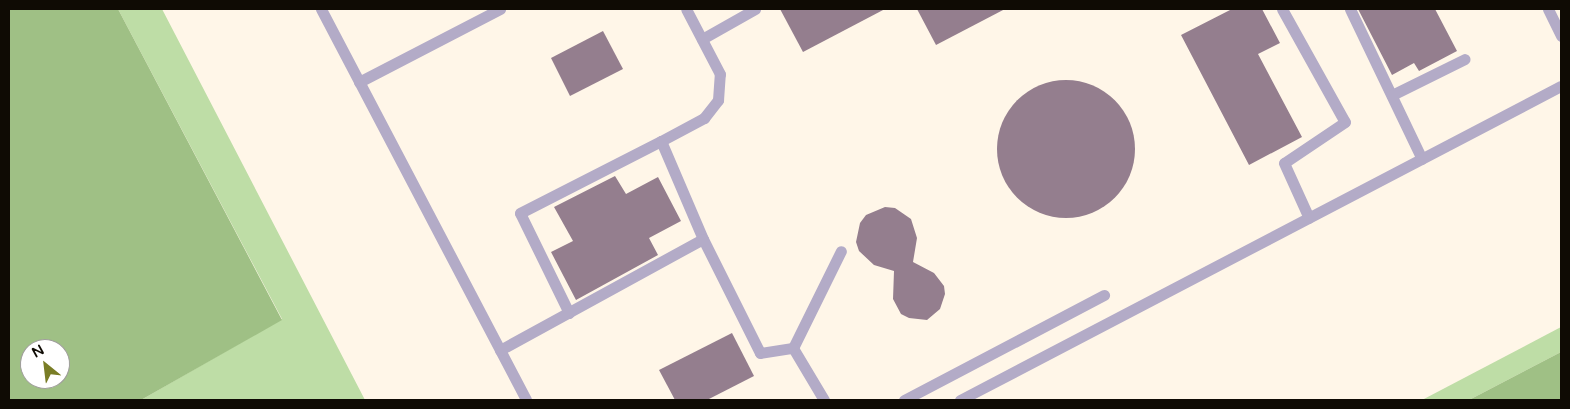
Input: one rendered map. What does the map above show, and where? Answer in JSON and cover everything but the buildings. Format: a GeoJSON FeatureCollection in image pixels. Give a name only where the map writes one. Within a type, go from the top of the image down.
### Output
{"type":"FeatureCollection","features":[{"type":"Feature","properties":{"kind":"lane"},"geometry":{"type":"LineString","coordinates":[[321,9],[526,400]]}},
{"type":"Feature","properties":{"kind":"lane"},"geometry":{"type":"LineString","coordinates":[[359,82],[500,9]]}},
{"type":"Feature","properties":{"kind":"lane"},"geometry":{"type":"LineString","coordinates":[[569,312],[520,213],[704,118],[718,100],[720,74],[686,9]]}},
{"type":"Feature","properties":{"kind":"lane"},"geometry":{"type":"LineString","coordinates":[[702,40],[755,9]]}},
{"type":"Feature","properties":{"kind":"lane"},"geometry":{"type":"LineString","coordinates":[[1282,9],[1345,122],[1284,163],[1309,218]]}},
{"type":"Feature","properties":{"kind":"lane"},"geometry":{"type":"LineString","coordinates":[[1350,9],[1422,159]]}},
{"type":"Feature","properties":{"kind":"lane"},"geometry":{"type":"LineString","coordinates":[[1548,9],[1561,36]]}},
{"type":"Feature","properties":{"kind":"lane"},"geometry":{"type":"LineString","coordinates":[[1392,95],[1465,58]]}},
{"type":"Feature","properties":{"kind":"lane"},"geometry":{"type":"LineString","coordinates":[[960,400],[1561,86]]}},
{"type":"Feature","properties":{"kind":"lane"},"geometry":{"type":"LineString","coordinates":[[661,140],[703,239],[760,353],[793,348]]}},
{"type":"Feature","properties":{"kind":"lane"},"geometry":{"type":"LineString","coordinates":[[500,350],[703,239]]}},
{"type":"Feature","properties":{"kind":"lane"},"geometry":{"type":"LineString","coordinates":[[793,348],[841,251]]}},
{"type":"Feature","properties":{"kind":"lane"},"geometry":{"type":"LineString","coordinates":[[904,400],[1104,295]]}},
{"type":"Feature","properties":{"kind":"lane"},"geometry":{"type":"LineString","coordinates":[[793,348],[824,400]]}},
{"type":"Feature","properties":{"kind":"green space"},"geometry":{"type":"Polygon","coordinates":[[[9,9],[118,9],[282,320],[141,400],[9,400],[9,9]]]}},
{"type":"Feature","properties":{"kind":"green space"},"geometry":{"type":"Polygon","coordinates":[[[118,9],[162,9],[365,400],[141,400],[282,319],[118,9]]]}},
{"type":"Feature","properties":{"kind":"green space"},"geometry":{"type":"Polygon","coordinates":[[[1561,327],[1561,352],[1469,400],[1422,400],[1561,327]]]}},
{"type":"Feature","properties":{"kind":"green space"},"geometry":{"type":"Polygon","coordinates":[[[1561,352],[1561,400],[1469,400],[1561,352]]]}}]}
